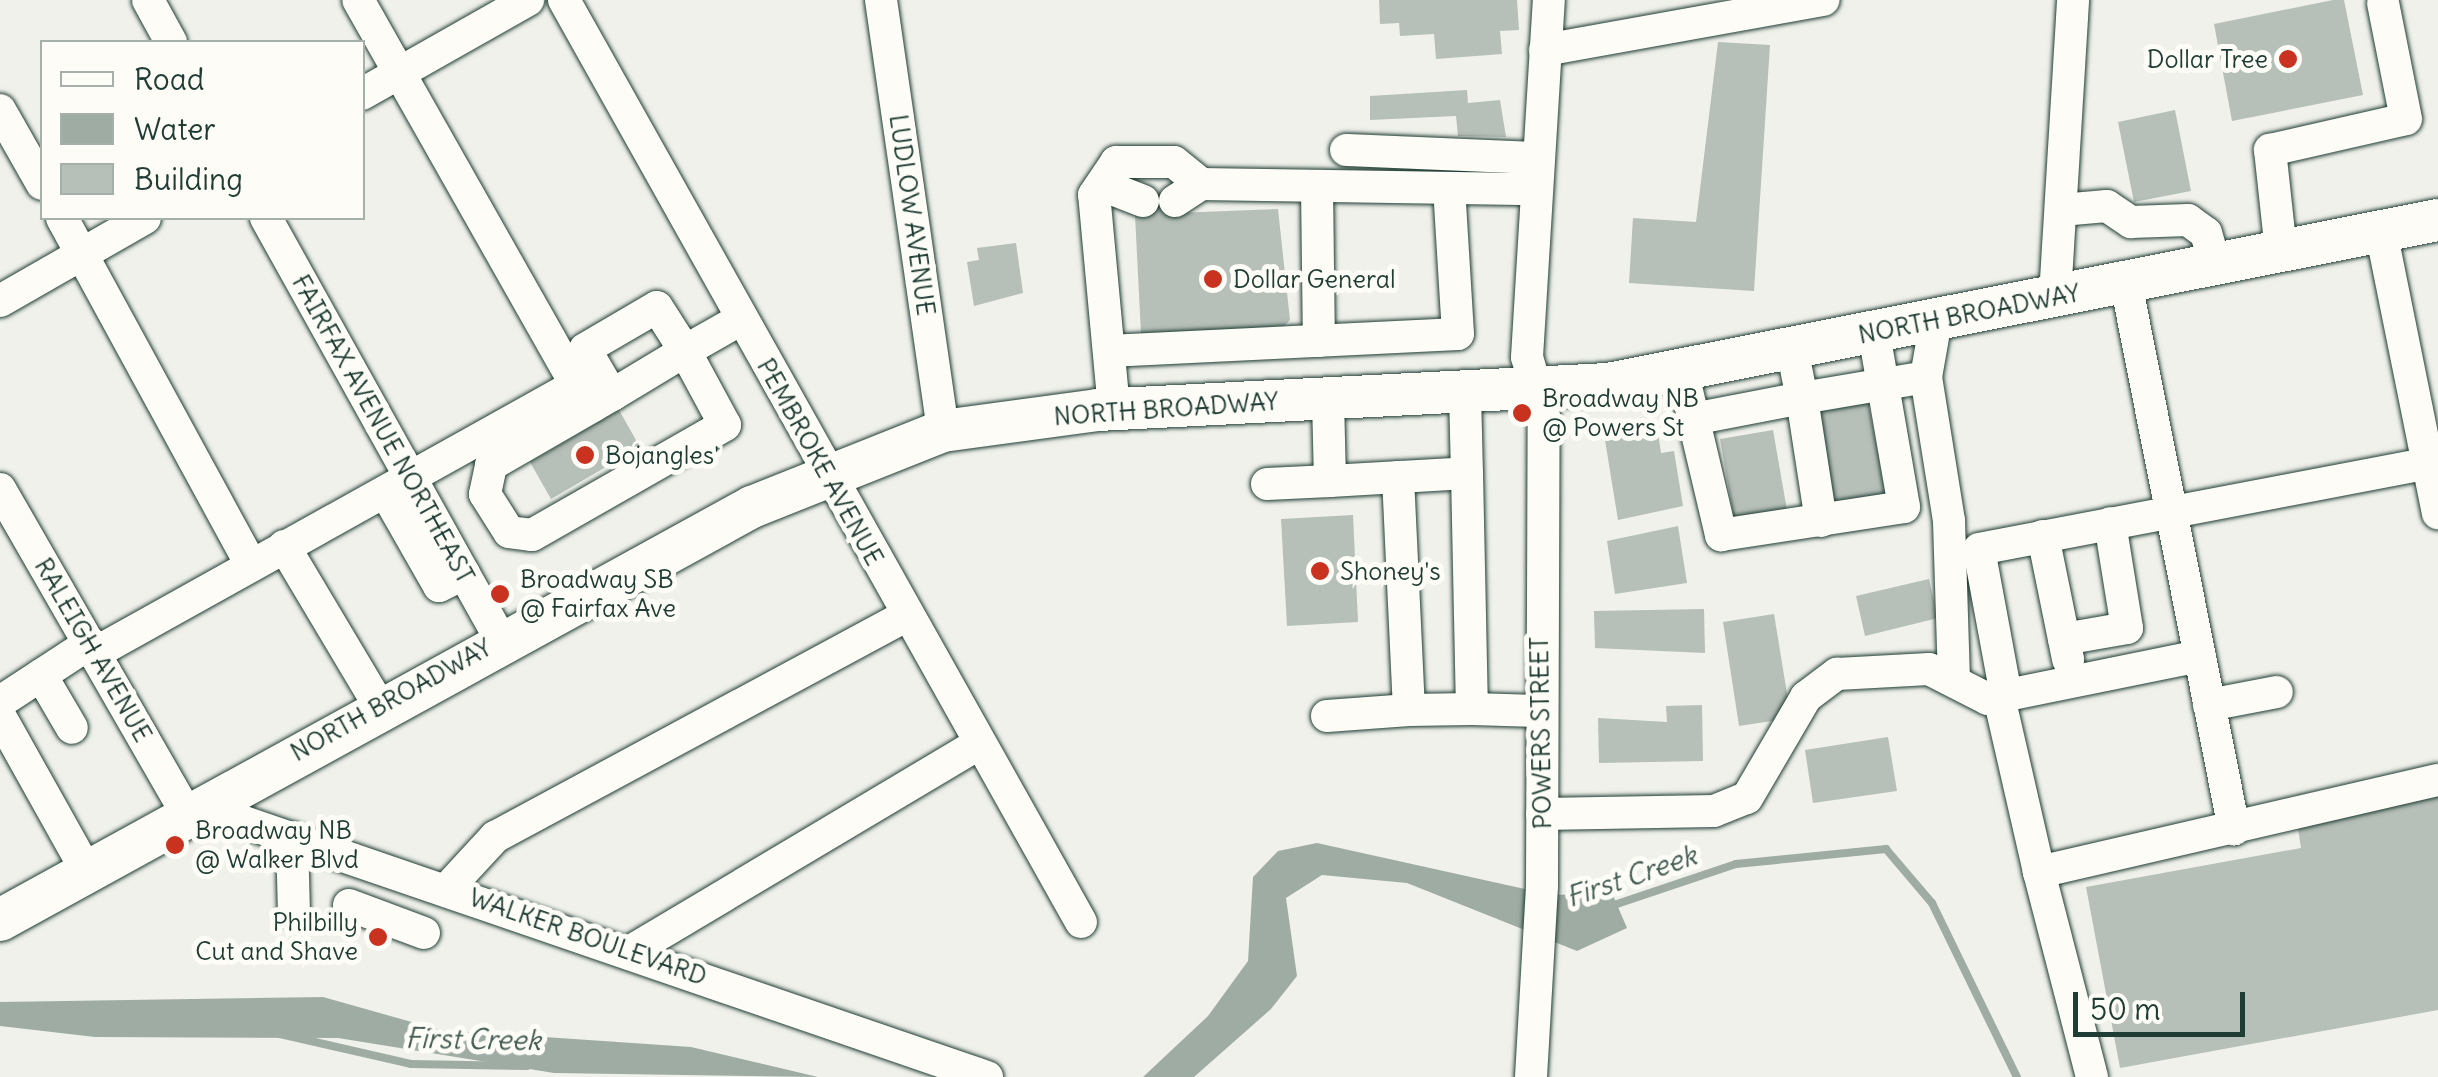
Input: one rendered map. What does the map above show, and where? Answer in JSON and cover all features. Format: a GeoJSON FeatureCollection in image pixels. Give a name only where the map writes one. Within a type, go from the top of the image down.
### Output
{"type":"FeatureCollection","features":[{"type":"Feature","properties":{"kind":"main road","name":"NORTH BROADWAY"},"geometry":{"type":"LineString","coordinates":[[0,920],[85,868],[501,641],[824,473],[943,431],[1114,409],[1535,391],[1682,370],[2438,220]]}},
{"type":"Feature","properties":{"kind":"street"},"geometry":{"type":"LineString","coordinates":[[148,0],[170,40]]}},
{"type":"Feature","properties":{"kind":"street"},"geometry":{"type":"LineString","coordinates":[[0,702],[41,675],[405,487],[576,384],[358,0]]}},
{"type":"Feature","properties":{"kind":"street"},"geometry":{"type":"LineString","coordinates":[[365,92],[528,0]]}},
{"type":"Feature","properties":{"kind":"street","name":"PEMBROKE AVENUE"},"geometry":{"type":"LineString","coordinates":[[564,0],[824,473],[1081,922]]}},
{"type":"Feature","properties":{"kind":"street","name":"LUDLOW AVENUE"},"geometry":{"type":"LineString","coordinates":[[881,0],[943,431]]}},
{"type":"Feature","properties":{"kind":"street","name":"POWERS STREET"},"geometry":{"type":"LineString","coordinates":[[1531,1077],[1541,944],[1538,711],[1544,416],[1527,357],[1549,0]]}},
{"type":"Feature","properties":{"kind":"street"},"geometry":{"type":"LineString","coordinates":[[1545,50],[1824,0]]}},
{"type":"Feature","properties":{"kind":"street"},"geometry":{"type":"LineString","coordinates":[[2055,296],[2073,0]]}},
{"type":"Feature","properties":{"kind":"street"},"geometry":{"type":"LineString","coordinates":[[2281,252],[2270,150],[2406,120],[2383,3]]}},
{"type":"Feature","properties":{"kind":"street"},"geometry":{"type":"LineString","coordinates":[[0,110],[40,180]]}},
{"type":"Feature","properties":{"kind":"street"},"geometry":{"type":"LineString","coordinates":[[1346,150],[1537,173]]}},
{"type":"Feature","properties":{"kind":"street"},"geometry":{"type":"LineString","coordinates":[[1114,409],[1094,196],[1116,162],[1174,162],[1173,196]]}},
{"type":"Feature","properties":{"kind":"street"},"geometry":{"type":"LineString","coordinates":[[1102,185],[1173,196],[1317,186],[1449,188],[1537,173]]}},
{"type":"Feature","properties":{"kind":"street"},"geometry":{"type":"LineString","coordinates":[[1317,186],[1319,340]]}},
{"type":"Feature","properties":{"kind":"street"},"geometry":{"type":"LineString","coordinates":[[1109,351],[1458,334],[1449,188]]}},
{"type":"Feature","properties":{"kind":"street"},"geometry":{"type":"LineString","coordinates":[[2061,210],[2108,206],[2131,222],[2198,224],[2215,265]]}},
{"type":"Feature","properties":{"kind":"street"},"geometry":{"type":"LineString","coordinates":[[63,220],[252,564]]}},
{"type":"Feature","properties":{"kind":"street"},"geometry":{"type":"LineString","coordinates":[[0,301],[142,220]]}},
{"type":"Feature","properties":{"kind":"street","name":"FAIRFAX AVENUE NORTHEAST"},"geometry":{"type":"LineString","coordinates":[[267,220],[405,487],[456,561],[501,641]]}},
{"type":"Feature","properties":{"kind":"street"},"geometry":{"type":"LineString","coordinates":[[2381,231],[2438,514]]}},
{"type":"Feature","properties":{"kind":"street"},"geometry":{"type":"LineString","coordinates":[[2126,283],[2234,829]]}},
{"type":"Feature","properties":{"kind":"street"},"geometry":{"type":"LineString","coordinates":[[603,401],[585,349],[657,307],[685,352],[726,424],[532,535],[498,522],[485,494],[492,466],[603,401],[685,352],[741,319]]}},
{"type":"Feature","properties":{"kind":"street"},"geometry":{"type":"LineString","coordinates":[[1936,320],[1926,377],[1949,521],[1954,682]]}},
{"type":"Feature","properties":{"kind":"street"},"geometry":{"type":"LineString","coordinates":[[1682,370],[1721,536],[1904,507],[1874,333]]}},
{"type":"Feature","properties":{"kind":"street"},"geometry":{"type":"LineString","coordinates":[[1792,349],[1821,521]]}},
{"type":"Feature","properties":{"kind":"street"},"geometry":{"type":"LineString","coordinates":[[1740,359],[1747,408]]}},
{"type":"Feature","properties":{"kind":"street"},"geometry":{"type":"LineString","coordinates":[[1693,419],[1926,377]]}},
{"type":"Feature","properties":{"kind":"street"},"geometry":{"type":"LineString","coordinates":[[1465,392],[1472,710]]}},
{"type":"Feature","properties":{"kind":"street"},"geometry":{"type":"LineString","coordinates":[[1328,400],[1330,481]]}},
{"type":"Feature","properties":{"kind":"street"},"geometry":{"type":"LineString","coordinates":[[603,401],[584,422],[504,466],[498,493],[510,509],[547,511],[632,463],[655,466]]}},
{"type":"Feature","properties":{"kind":"street"},"geometry":{"type":"LineString","coordinates":[[2092,1077],[2039,872],[2003,696],[1979,549],[2428,462]]}},
{"type":"Feature","properties":{"kind":"street"},"geometry":{"type":"LineString","coordinates":[[1267,484],[1467,473]]}},
{"type":"Feature","properties":{"kind":"street"},"geometry":{"type":"LineString","coordinates":[[1398,477],[1409,710]]}},
{"type":"Feature","properties":{"kind":"street","name":"RALEIGH AVENUE"},"geometry":{"type":"LineString","coordinates":[[0,489],[186,812]]}},
{"type":"Feature","properties":{"kind":"street"},"geometry":{"type":"LineString","coordinates":[[456,561],[498,522]]}},
{"type":"Feature","properties":{"kind":"street"},"geometry":{"type":"LineString","coordinates":[[2064,639],[2127,628],[2110,523]]}},
{"type":"Feature","properties":{"kind":"street"},"geometry":{"type":"LineString","coordinates":[[2043,536],[2072,682]]}},
{"type":"Feature","properties":{"kind":"street"},"geometry":{"type":"LineString","coordinates":[[287,551],[380,707]]}},
{"type":"Feature","properties":{"kind":"street"},"geometry":{"type":"LineString","coordinates":[[447,889],[495,837],[905,616]]}},
{"type":"Feature","properties":{"kind":"street"},"geometry":{"type":"LineString","coordinates":[[1542,814],[1714,810],[1747,798],[1806,696],[1836,674],[1929,669],[1968,694],[2003,696],[2200,656]]}},
{"type":"Feature","properties":{"kind":"street"},"geometry":{"type":"LineString","coordinates":[[41,675],[72,728]]}},
{"type":"Feature","properties":{"kind":"street"},"geometry":{"type":"LineString","coordinates":[[2210,705],[2277,692]]}},
{"type":"Feature","properties":{"kind":"street"},"geometry":{"type":"LineString","coordinates":[[1327,716],[1409,710],[1538,711]]}},
{"type":"Feature","properties":{"kind":"street"},"geometry":{"type":"LineString","coordinates":[[0,716],[85,868]]}},
{"type":"Feature","properties":{"kind":"street"},"geometry":{"type":"LineString","coordinates":[[631,951],[978,745]]}},
{"type":"Feature","properties":{"kind":"street"},"geometry":{"type":"LineString","coordinates":[[2039,872],[2438,780]]}},
{"type":"Feature","properties":{"kind":"street","name":"WALKER BOULEVARD"},"geometry":{"type":"LineString","coordinates":[[186,812],[292,838],[447,889],[987,1077]]}},
{"type":"Feature","properties":{"kind":"street"},"geometry":{"type":"LineString","coordinates":[[292,838],[294,912]]}},
{"type":"Feature","properties":{"kind":"street"},"geometry":{"type":"LineString","coordinates":[[391,871],[363,911],[424,933]]}},
{"type":"Feature","properties":{"kind":"water","name":"First Creek"},"geometry":{"type":"Polygon","coordinates":[[[1317,843],[1552,895],[1612,893],[1627,928],[1577,951],[1407,883],[1322,875],[1286,898],[1297,976],[1271,1009],[1194,1077],[1143,1077],[1208,1016],[1248,961],[1253,877],[1278,851],[1317,843]]]}},
{"type":"Feature","properties":{"kind":"water","name":"First Creek"},"geometry":{"type":"Polygon","coordinates":[[[323,997],[440,1030],[691,1047],[818,1077],[554,1073],[338,1038],[95,1037],[0,1026],[0,1002],[323,997]]]}},
{"type":"Feature","properties":{"kind":"building"},"geometry":{"type":"Polygon","coordinates":[[[1379,0],[1517,0],[1519,30],[1500,31],[1502,54],[1436,59],[1434,34],[1400,36],[1399,23],[1380,24],[1379,0]]]}},
{"type":"Feature","properties":{"kind":"building","name":"Dollar Tree"},"geometry":{"type":"Polygon","coordinates":[[[2344,0],[2363,95],[2232,121],[2214,24],[2344,0]]]}},
{"type":"Feature","properties":{"kind":"building"},"geometry":{"type":"Polygon","coordinates":[[[1718,42],[1770,45],[1754,291],[1629,283],[1633,218],[1696,222],[1718,42]]]}},
{"type":"Feature","properties":{"kind":"building"},"geometry":{"type":"Polygon","coordinates":[[[1467,90],[1468,103],[1500,100],[1506,137],[1458,136],[1456,116],[1370,120],[1370,96],[1467,90]]]}},
{"type":"Feature","properties":{"kind":"building"},"geometry":{"type":"Polygon","coordinates":[[[2175,110],[2191,191],[2134,202],[2118,122],[2175,110]]]}},
{"type":"Feature","properties":{"kind":"building","name":"Dollar General"},"geometry":{"type":"Polygon","coordinates":[[[1175,193],[1176,213],[1278,209],[1290,320],[1277,333],[1141,334],[1135,215],[1143,195],[1175,193]]]}},
{"type":"Feature","properties":{"kind":"building"},"geometry":{"type":"Polygon","coordinates":[[[1016,243],[1023,293],[974,306],[967,262],[979,260],[977,248],[1016,243]]]}},
{"type":"Feature","properties":{"kind":"building"},"geometry":{"type":"Polygon","coordinates":[[[1868,402],[1887,501],[1835,511],[1815,413],[1868,402]]]}},
{"type":"Feature","properties":{"kind":"building","name":"Bojangles'"},"geometry":{"type":"Polygon","coordinates":[[[619,410],[640,447],[551,499],[530,462],[619,410]]]}},
{"type":"Feature","properties":{"kind":"building"},"geometry":{"type":"Polygon","coordinates":[[[1657,426],[1661,453],[1674,451],[1683,506],[1618,520],[1604,434],[1657,426]]]}},
{"type":"Feature","properties":{"kind":"building"},"geometry":{"type":"Polygon","coordinates":[[[1773,430],[1788,516],[1735,525],[1720,439],[1773,430]]]}},
{"type":"Feature","properties":{"kind":"building","name":"Shoney's"},"geometry":{"type":"Polygon","coordinates":[[[1353,515],[1358,622],[1287,626],[1281,519],[1353,515]]]}},
{"type":"Feature","properties":{"kind":"building"},"geometry":{"type":"Polygon","coordinates":[[[1678,526],[1687,583],[1615,594],[1607,541],[1678,526]]]}},
{"type":"Feature","properties":{"kind":"building"},"geometry":{"type":"Polygon","coordinates":[[[1929,579],[1938,618],[1865,636],[1856,596],[1929,579]]]}},
{"type":"Feature","properties":{"kind":"building"},"geometry":{"type":"Polygon","coordinates":[[[1704,609],[1705,653],[1595,648],[1594,611],[1704,609]]]}},
{"type":"Feature","properties":{"kind":"building"},"geometry":{"type":"Polygon","coordinates":[[[1774,614],[1791,718],[1739,726],[1723,622],[1774,614]]]}},
{"type":"Feature","properties":{"kind":"building"},"geometry":{"type":"Polygon","coordinates":[[[1702,705],[1703,761],[1599,763],[1598,718],[1667,722],[1666,706],[1702,705]]]}},
{"type":"Feature","properties":{"kind":"building"},"geometry":{"type":"Polygon","coordinates":[[[1888,737],[1897,791],[1813,803],[1805,750],[1888,737]]]}},
{"type":"Feature","properties":{"kind":"building"},"geometry":{"type":"Polygon","coordinates":[[[2438,796],[2438,1010],[2120,1068],[2086,887],[2301,848],[2297,822],[2438,796]]]}},
{"type":"Feature","properties":{"kind":"waterway","name":"First Creek"},"geometry":{"type":"LineString","coordinates":[[1608,907],[1736,864],[1886,849],[1932,903],[2017,1077]]}},
{"type":"Feature","properties":{"kind":"waterway","name":"First Creek"},"geometry":{"type":"LineString","coordinates":[[280,1034],[411,1064],[527,1066]]}},
{"type":"Feature","properties":{"kind":"place","name":"Dollar Tree"},"geometry":{"type":"Point","coordinates":[2288,59]}},
{"type":"Feature","properties":{"kind":"place","name":"Dollar General"},"geometry":{"type":"Point","coordinates":[1213,279]}},
{"type":"Feature","properties":{"kind":"place","name":"Broadway NB @ Powers St"},"geometry":{"type":"Point","coordinates":[1522,413]}},
{"type":"Feature","properties":{"kind":"place","name":"Bojangles'"},"geometry":{"type":"Point","coordinates":[585,455]}},
{"type":"Feature","properties":{"kind":"place","name":"Shoney's"},"geometry":{"type":"Point","coordinates":[1320,571]}},
{"type":"Feature","properties":{"kind":"place","name":"Broadway SB @ Fairfax Ave"},"geometry":{"type":"Point","coordinates":[500,594]}},
{"type":"Feature","properties":{"kind":"place","name":"Broadway NB @ Walker Blvd"},"geometry":{"type":"Point","coordinates":[175,845]}},
{"type":"Feature","properties":{"kind":"place","name":"Philbilly Cut and Shave"},"geometry":{"type":"Point","coordinates":[378,937]}}]}
